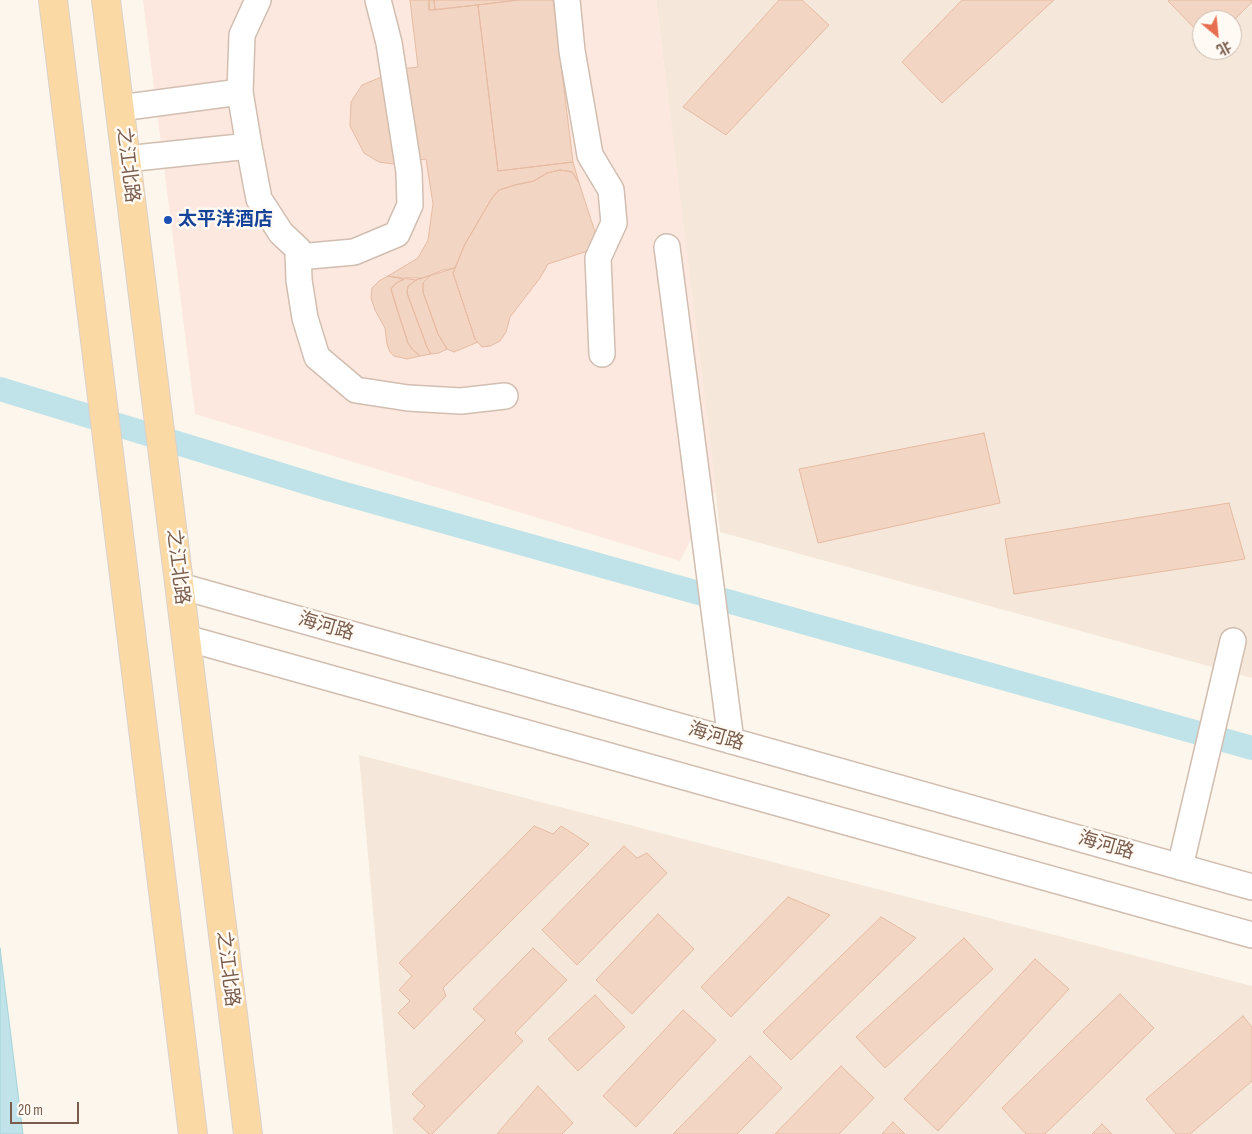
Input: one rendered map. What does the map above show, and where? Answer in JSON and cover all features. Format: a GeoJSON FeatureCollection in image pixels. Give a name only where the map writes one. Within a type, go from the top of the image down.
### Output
{"type":"FeatureCollection","features":[{"type":"Feature","properties":{"kind":"main road"},"geometry":{"type":"LineString","coordinates":[[53,0],[193,1134]]}},
{"type":"Feature","properties":{"kind":"main road","name":"之江北路"},"geometry":{"type":"LineString","coordinates":[[106,0],[248,1134]]}},
{"type":"Feature","properties":{"kind":"street"},"geometry":{"type":"LineString","coordinates":[[258,0],[242,35],[240,92],[259,199],[281,232],[298,249],[298,280],[305,318],[317,357],[356,390],[408,398],[461,401],[505,396]]}},
{"type":"Feature","properties":{"kind":"street"},"geometry":{"type":"LineString","coordinates":[[298,257],[354,252],[397,234],[410,205],[409,172],[390,52],[378,0]]}},
{"type":"Feature","properties":{"kind":"street"},"geometry":{"type":"LineString","coordinates":[[567,0],[572,51],[590,156],[611,190],[614,223],[598,258],[602,354]]}},
{"type":"Feature","properties":{"kind":"street"},"geometry":{"type":"LineString","coordinates":[[120,108],[240,92]]}},
{"type":"Feature","properties":{"kind":"street"},"geometry":{"type":"LineString","coordinates":[[126,159],[250,146]]}},
{"type":"Feature","properties":{"kind":"street"},"geometry":{"type":"LineString","coordinates":[[667,247],[731,741]]}},
{"type":"Feature","properties":{"kind":"street","name":"海河路"},"geometry":{"type":"LineString","coordinates":[[180,586],[1252,887]]}},
{"type":"Feature","properties":{"kind":"street"},"geometry":{"type":"LineString","coordinates":[[186,638],[1252,935]]}},
{"type":"Feature","properties":{"kind":"street"},"geometry":{"type":"LineString","coordinates":[[1180,867],[1232,647]]}},
{"type":"Feature","properties":{"kind":"shaded area"},"geometry":{"type":"Polygon","coordinates":[[[143,0],[656,0],[716,489],[680,561],[195,414],[143,0]]]}},
{"type":"Feature","properties":{"kind":"shaded area"},"geometry":{"type":"Polygon","coordinates":[[[656,0],[1252,0],[1252,678],[720,532],[656,0]]]}},
{"type":"Feature","properties":{"kind":"shaded area"},"geometry":{"type":"Polygon","coordinates":[[[359,755],[1252,986],[1252,1134],[393,1134],[359,755]]]}},
{"type":"Feature","properties":{"kind":"water"},"geometry":{"type":"Polygon","coordinates":[[[0,948],[23,1134],[0,1134],[0,948]]]}},
{"type":"Feature","properties":{"kind":"building"},"geometry":{"type":"Polygon","coordinates":[[[410,0],[429,0],[429,10],[478,5],[498,171],[573,162],[579,183],[572,172],[560,170],[547,173],[534,181],[499,190],[492,198],[465,244],[455,268],[416,280],[388,276],[418,258],[428,240],[433,204],[426,159],[393,164],[379,162],[364,153],[350,126],[351,102],[362,85],[401,69],[418,67],[410,0]]]}},
{"type":"Feature","properties":{"kind":"building"},"geometry":{"type":"Polygon","coordinates":[[[429,0],[434,0],[435,10],[429,10],[429,0]]]}},
{"type":"Feature","properties":{"kind":"building"},"geometry":{"type":"Polygon","coordinates":[[[434,0],[518,0],[435,10],[434,0]]]}},
{"type":"Feature","properties":{"kind":"building"},"geometry":{"type":"Polygon","coordinates":[[[518,0],[553,0],[573,162],[498,171],[478,5],[518,0]]]}},
{"type":"Feature","properties":{"kind":"building"},"geometry":{"type":"Polygon","coordinates":[[[779,0],[802,0],[829,25],[726,135],[683,107],[779,0]]]}},
{"type":"Feature","properties":{"kind":"building"},"geometry":{"type":"Polygon","coordinates":[[[962,0],[1054,0],[942,103],[902,62],[962,0]]]}},
{"type":"Feature","properties":{"kind":"building"},"geometry":{"type":"Polygon","coordinates":[[[1252,0],[1252,2],[1242,12],[1242,10],[1192,10],[1192,26],[1168,1],[1252,0]]]}},
{"type":"Feature","properties":{"kind":"building"},"geometry":{"type":"Polygon","coordinates":[[[560,170],[572,172],[579,183],[600,247],[548,264],[540,278],[510,317],[506,332],[500,341],[490,346],[482,347],[475,339],[453,273],[465,244],[492,198],[499,190],[534,181],[547,173],[560,170]]]}},
{"type":"Feature","properties":{"kind":"building"},"geometry":{"type":"Polygon","coordinates":[[[455,268],[453,273],[475,339],[478,342],[454,352],[447,349],[438,334],[423,292],[423,283],[431,275],[455,268]]]}},
{"type":"Feature","properties":{"kind":"building"},"geometry":{"type":"Polygon","coordinates":[[[431,275],[423,283],[423,292],[438,334],[447,349],[431,354],[407,293],[408,286],[416,280],[431,275]]]}},
{"type":"Feature","properties":{"kind":"building"},"geometry":{"type":"Polygon","coordinates":[[[388,276],[403,279],[391,289],[408,343],[420,356],[407,359],[394,356],[390,352],[385,328],[371,298],[372,288],[388,276]]]}},
{"type":"Feature","properties":{"kind":"building"},"geometry":{"type":"Polygon","coordinates":[[[406,278],[422,278],[408,286],[407,293],[431,354],[420,356],[408,343],[391,289],[395,284],[406,278]]]}},
{"type":"Feature","properties":{"kind":"building"},"geometry":{"type":"Polygon","coordinates":[[[984,433],[1000,503],[818,543],[799,469],[984,433]]]}},
{"type":"Feature","properties":{"kind":"building"},"geometry":{"type":"Polygon","coordinates":[[[1229,503],[1245,559],[1014,594],[1005,539],[1229,503]]]}},
{"type":"Feature","properties":{"kind":"building"},"geometry":{"type":"Polygon","coordinates":[[[534,826],[553,834],[561,826],[589,844],[443,988],[446,996],[414,1029],[398,1013],[410,1001],[399,990],[412,976],[399,963],[534,826]]]}},
{"type":"Feature","properties":{"kind":"building"},"geometry":{"type":"Polygon","coordinates":[[[624,846],[637,858],[647,853],[667,873],[577,965],[542,930],[624,846]]]}},
{"type":"Feature","properties":{"kind":"building"},"geometry":{"type":"Polygon","coordinates":[[[788,897],[830,915],[731,1017],[701,987],[788,897]]]}},
{"type":"Feature","properties":{"kind":"building"},"geometry":{"type":"Polygon","coordinates":[[[658,914],[694,949],[632,1014],[596,980],[658,914]]]}},
{"type":"Feature","properties":{"kind":"building"},"geometry":{"type":"Polygon","coordinates":[[[881,917],[916,938],[791,1060],[763,1032],[881,917]]]}},
{"type":"Feature","properties":{"kind":"building"},"geometry":{"type":"Polygon","coordinates":[[[964,938],[993,969],[885,1068],[856,1037],[964,938]]]}},
{"type":"Feature","properties":{"kind":"building"},"geometry":{"type":"Polygon","coordinates":[[[533,948],[567,980],[515,1033],[523,1041],[432,1134],[429,1134],[413,1119],[425,1106],[412,1094],[485,1020],[473,1009],[533,948]]]}},
{"type":"Feature","properties":{"kind":"building"},"geometry":{"type":"Polygon","coordinates":[[[1035,959],[1069,989],[938,1131],[904,1099],[1035,959]]]}},
{"type":"Feature","properties":{"kind":"building"},"geometry":{"type":"Polygon","coordinates":[[[1120,994],[1154,1028],[1045,1134],[1026,1134],[1002,1108],[1120,994]]]}},
{"type":"Feature","properties":{"kind":"building"},"geometry":{"type":"Polygon","coordinates":[[[595,995],[625,1027],[578,1071],[548,1039],[595,995]]]}},
{"type":"Feature","properties":{"kind":"building"},"geometry":{"type":"Polygon","coordinates":[[[683,1010],[716,1040],[636,1127],[603,1096],[683,1010]]]}},
{"type":"Feature","properties":{"kind":"building"},"geometry":{"type":"Polygon","coordinates":[[[1243,1016],[1252,1027],[1252,1081],[1190,1134],[1176,1134],[1146,1099],[1243,1016]]]}},
{"type":"Feature","properties":{"kind":"building"},"geometry":{"type":"Polygon","coordinates":[[[750,1056],[782,1088],[737,1134],[673,1134],[750,1056]]]}},
{"type":"Feature","properties":{"kind":"building"},"geometry":{"type":"Polygon","coordinates":[[[841,1066],[874,1098],[839,1134],[775,1134],[841,1066]]]}},
{"type":"Feature","properties":{"kind":"building"},"geometry":{"type":"Polygon","coordinates":[[[538,1086],[573,1123],[562,1134],[497,1134],[538,1086]]]}},
{"type":"Feature","properties":{"kind":"building"},"geometry":{"type":"Polygon","coordinates":[[[893,1122],[905,1134],[882,1134],[893,1122]]]}},
{"type":"Feature","properties":{"kind":"building"},"geometry":{"type":"Polygon","coordinates":[[[1102,1124],[1112,1134],[1092,1134],[1102,1124]]]}},
{"type":"Feature","properties":{"kind":"waterway"},"geometry":{"type":"LineString","coordinates":[[0,389],[331,490],[1252,748]]}},
{"type":"Feature","properties":{"kind":"place","name":"太平洋酒店"},"geometry":{"type":"Point","coordinates":[168,220]}}]}
